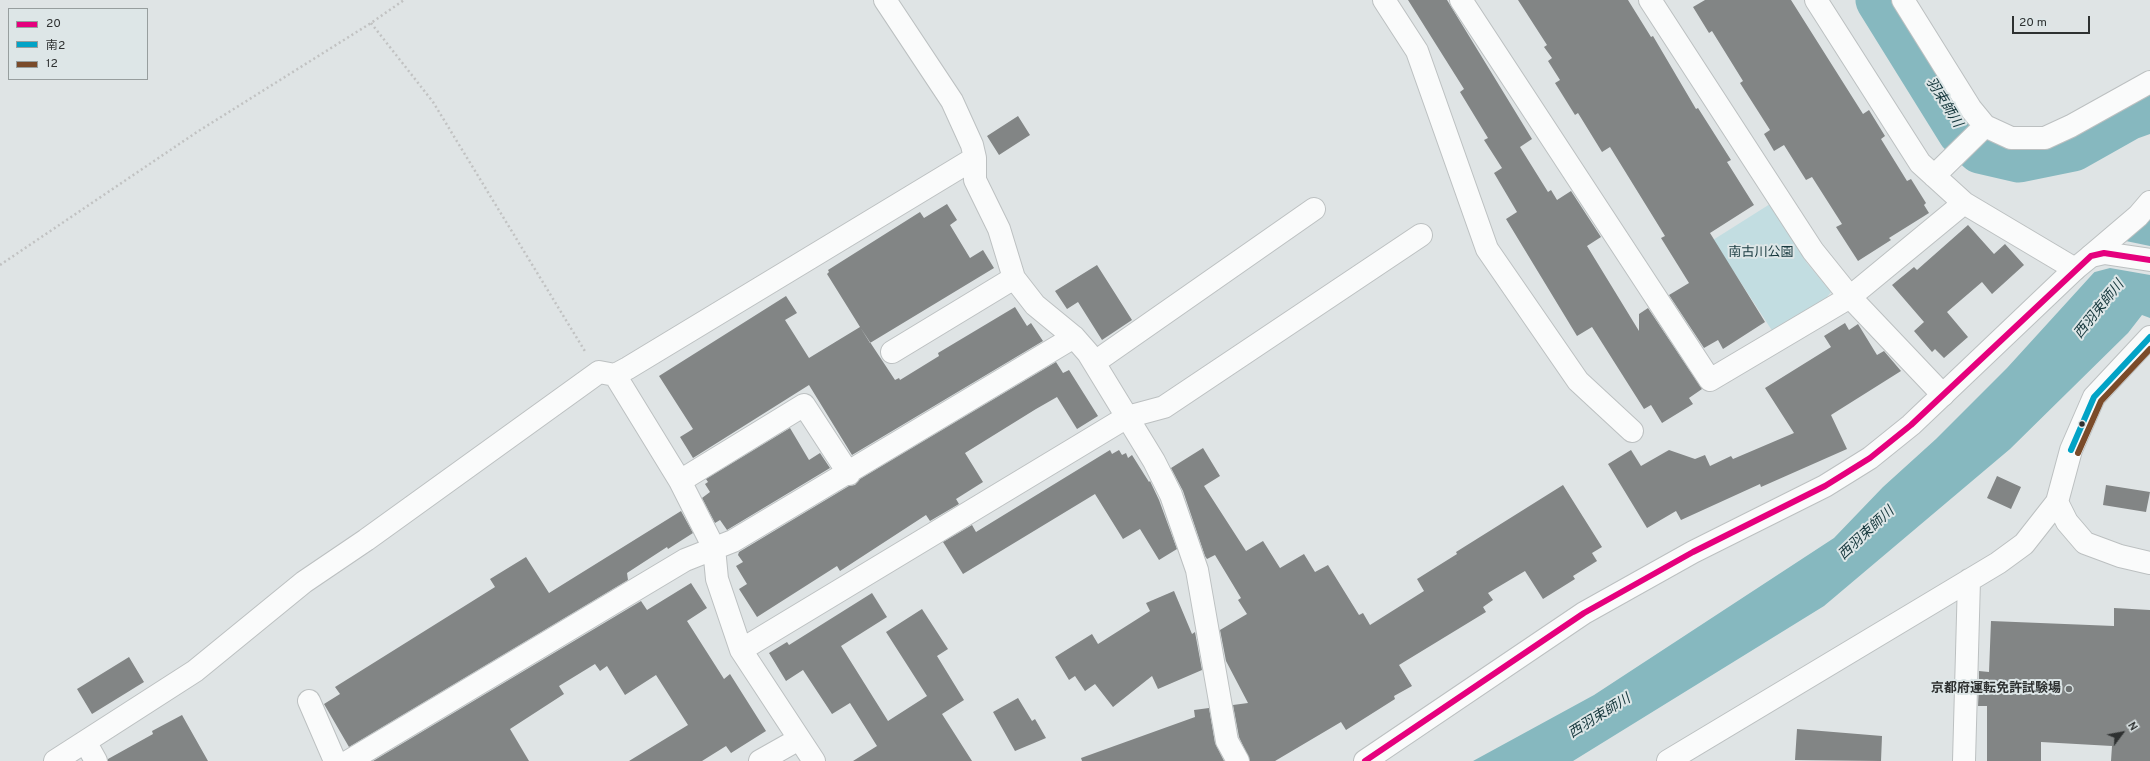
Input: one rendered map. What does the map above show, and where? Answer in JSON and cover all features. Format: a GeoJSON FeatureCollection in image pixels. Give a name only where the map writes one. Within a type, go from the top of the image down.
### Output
{"type":"FeatureCollection","features":[{"type":"Feature","properties":{"kind":"street"},"geometry":{"type":"LineString","coordinates":[[885,0],[952,101],[972,145],[975,158],[975,180],[999,229],[1014,278],[1035,305],[1074,337],[1095,362],[1154,461],[1171,495],[1197,570],[1227,741],[1238,761]]}},
{"type":"Feature","properties":{"kind":"street"},"geometry":{"type":"LineString","coordinates":[[1384,0],[1417,50],[1487,249],[1578,381],[1632,430]]}},
{"type":"Feature","properties":{"kind":"street"},"geometry":{"type":"LineString","coordinates":[[1461,0],[1710,380],[1850,297],[1964,203]]}},
{"type":"Feature","properties":{"kind":"street"},"geometry":{"type":"LineString","coordinates":[[1650,0],[1813,252],[1850,297],[1943,395]]}},
{"type":"Feature","properties":{"kind":"street"},"geometry":{"type":"LineString","coordinates":[[1816,0],[1920,163],[1964,203],[2090,259],[2150,260]]}},
{"type":"Feature","properties":{"kind":"street"},"geometry":{"type":"LineString","coordinates":[[1903,0],[1971,109],[1985,126],[2011,138],[2045,138],[2071,126],[2150,82]]}},
{"type":"Feature","properties":{"kind":"street"},"geometry":{"type":"LineString","coordinates":[[1934,176],[1985,126]]}},
{"type":"Feature","properties":{"kind":"street"},"geometry":{"type":"LineString","coordinates":[[55,761],[91,752],[195,671],[304,582],[607,373],[975,158]]}},
{"type":"Feature","properties":{"kind":"street"},"geometry":{"type":"LineString","coordinates":[[1365,761],[1584,613],[1693,552],[1825,486],[1870,458],[1911,426],[2138,216],[2150,202]]}},
{"type":"Feature","properties":{"kind":"street"},"geometry":{"type":"LineString","coordinates":[[1095,362],[1314,209]]}},
{"type":"Feature","properties":{"kind":"street"},"geometry":{"type":"LineString","coordinates":[[741,650],[1127,418],[1164,407],[1421,235]]}},
{"type":"Feature","properties":{"kind":"street"},"geometry":{"type":"LineString","coordinates":[[892,352],[1014,278]]}},
{"type":"Feature","properties":{"kind":"street"},"geometry":{"type":"LineString","coordinates":[[349,761],[685,560],[734,541],[849,474],[1074,337]]}},
{"type":"Feature","properties":{"kind":"street"},"geometry":{"type":"LineString","coordinates":[[1668,761],[1998,564],[2024,544],[2058,502],[2071,450],[2094,397],[2150,337]]}},
{"type":"Feature","properties":{"kind":"street"},"geometry":{"type":"LineString","coordinates":[[607,373],[680,481],[714,548],[717,579],[741,650],[814,761]]}},
{"type":"Feature","properties":{"kind":"street"},"geometry":{"type":"LineString","coordinates":[[680,481],[804,405],[849,474]]}},
{"type":"Feature","properties":{"kind":"street"},"geometry":{"type":"LineString","coordinates":[[2058,502],[2067,522],[2085,544],[2120,556],[2150,563]]}},
{"type":"Feature","properties":{"kind":"street"},"geometry":{"type":"LineString","coordinates":[[1964,761],[1969,580]]}},
{"type":"Feature","properties":{"kind":"street"},"geometry":{"type":"LineString","coordinates":[[309,701],[335,761]]}},
{"type":"Feature","properties":{"kind":"street"},"geometry":{"type":"LineString","coordinates":[[760,761],[799,739]]}},
{"type":"Feature","properties":{"kind":"path"},"geometry":{"type":"LineString","coordinates":[[0,265],[197,132],[371,23],[404,0]]}},
{"type":"Feature","properties":{"kind":"path"},"geometry":{"type":"LineString","coordinates":[[371,23],[433,102],[572,333],[607,373]]}},
{"type":"Feature","properties":{"kind":"green space","name":"南古川公園"},"geometry":{"type":"Polygon","coordinates":[[[1770,204],[1807,263],[1831,292],[1824,301],[1773,332],[1713,240],[1770,204]]]}},
{"type":"Feature","properties":{"kind":"water","name":"西羽束師川"},"geometry":{"type":"Polygon","coordinates":[[[2150,211],[2150,318],[2142,315],[2128,333],[2010,449],[1824,606],[1573,761],[1473,761],[1594,695],[1834,538],[1883,487],[1936,439],[2007,368],[2150,211]]]}},
{"type":"Feature","properties":{"kind":"pier"},"geometry":{"type":"Polygon","coordinates":[[[2121,240],[2150,246],[2150,275],[2110,268],[2091,273],[2121,240]]]}},
{"type":"Feature","properties":{"kind":"building"},"geometry":{"type":"Polygon","coordinates":[[[1408,0],[1447,0],[1532,139],[1520,147],[1548,192],[1551,190],[1557,200],[1571,191],[1601,237],[1587,246],[1639,331],[1639,314],[1648,308],[1702,389],[1689,398],[1693,404],[1662,423],[1651,405],[1644,409],[1592,327],[1577,336],[1506,219],[1517,212],[1494,173],[1502,168],[1484,140],[1488,138],[1460,92],[1464,89],[1408,0]]]}},
{"type":"Feature","properties":{"kind":"building"},"geometry":{"type":"Polygon","coordinates":[[[1518,0],[1628,0],[1651,37],[1653,36],[1696,109],[1698,108],[1731,160],[1727,162],[1754,205],[1710,233],[1765,322],[1723,349],[1718,340],[1704,348],[1669,295],[1689,283],[1661,238],[1665,236],[1610,147],[1602,152],[1578,113],[1575,115],[1555,83],[1560,80],[1548,61],[1552,58],[1544,47],[1547,45],[1518,0]]]}},
{"type":"Feature","properties":{"kind":"building"},"geometry":{"type":"Polygon","coordinates":[[[1705,0],[1791,0],[1863,114],[1869,110],[1885,136],[1881,139],[1907,181],[1911,179],[1926,203],[1924,205],[1929,213],[1889,238],[1891,240],[1858,261],[1836,227],[1842,224],[1812,177],[1806,180],[1784,145],[1774,151],[1764,134],[1770,130],[1740,83],[1743,81],[1712,31],[1709,33],[1693,7],[1705,0]]]}},
{"type":"Feature","properties":{"kind":"building"},"geometry":{"type":"Polygon","coordinates":[[[1018,116],[1030,135],[999,155],[987,136],[1018,116]]]}},
{"type":"Feature","properties":{"kind":"building"},"geometry":{"type":"Polygon","coordinates":[[[947,204],[957,220],[950,225],[970,258],[983,250],[994,268],[870,343],[827,274],[829,272],[828,270],[920,212],[924,218],[947,204]]]}},
{"type":"Feature","properties":{"kind":"building"},"geometry":{"type":"Polygon","coordinates":[[[1968,225],[1994,254],[2005,244],[2024,265],[1992,294],[1982,282],[1947,312],[1968,337],[1944,358],[1935,349],[1932,352],[1914,331],[1924,322],[1892,285],[1914,267],[1917,270],[1968,225]]]}},
{"type":"Feature","properties":{"kind":"building"},"geometry":{"type":"Polygon","coordinates":[[[1097,265],[1132,320],[1102,340],[1078,302],[1067,309],[1055,291],[1097,265]]]}},
{"type":"Feature","properties":{"kind":"building"},"geometry":{"type":"Polygon","coordinates":[[[786,296],[797,313],[785,320],[809,358],[860,327],[895,380],[899,378],[900,380],[939,356],[938,353],[1015,307],[1027,326],[1031,323],[1043,341],[852,455],[809,385],[693,458],[680,437],[693,429],[659,376],[786,296]]]}},
{"type":"Feature","properties":{"kind":"building"},"geometry":{"type":"Polygon","coordinates":[[[1845,323],[1849,330],[1858,324],[1877,355],[1884,351],[1901,371],[1831,415],[1847,449],[1761,487],[1760,484],[1681,520],[1676,511],[1647,528],[1608,464],[1631,450],[1641,466],[1669,450],[1695,459],[1705,455],[1710,466],[1731,456],[1733,459],[1794,433],[1765,388],[1831,347],[1824,336],[1845,323]]]}},
{"type":"Feature","properties":{"kind":"building"},"geometry":{"type":"Polygon","coordinates":[[[1056,362],[1063,373],[1069,370],[1098,416],[1077,429],[1057,397],[1036,409],[965,453],[983,482],[956,499],[959,504],[930,521],[926,515],[840,571],[837,566],[757,617],[739,589],[747,584],[736,566],[743,562],[738,555],[739,552],[849,486],[855,485],[860,479],[1056,362]]]}},
{"type":"Feature","properties":{"kind":"building"},"geometry":{"type":"Polygon","coordinates":[[[790,428],[809,460],[820,453],[830,468],[727,530],[720,520],[715,523],[702,498],[710,492],[705,484],[708,482],[706,479],[790,428]]]}},
{"type":"Feature","properties":{"kind":"building"},"geometry":{"type":"Polygon","coordinates":[[[1203,448],[1220,476],[1204,486],[1246,551],[1263,541],[1280,568],[1304,554],[1315,572],[1328,565],[1359,615],[1363,613],[1370,625],[1424,591],[1417,579],[1457,554],[1456,552],[1563,485],[1602,547],[1592,553],[1597,561],[1573,576],[1575,579],[1543,599],[1525,571],[1488,593],[1493,600],[1483,607],[1486,612],[1399,665],[1412,686],[1394,696],[1395,699],[1346,730],[1341,722],[1275,761],[1250,761],[1239,737],[1233,705],[1248,703],[1226,661],[1220,630],[1247,614],[1238,600],[1241,598],[1215,555],[1207,559],[1205,556],[1183,491],[1171,468],[1203,448]]]}},
{"type":"Feature","properties":{"kind":"building"},"geometry":{"type":"Polygon","coordinates":[[[1110,450],[1112,454],[1119,450],[1122,455],[1126,453],[1128,458],[1132,455],[1149,482],[1150,481],[1159,500],[1177,549],[1159,560],[1140,529],[1123,539],[1095,494],[963,574],[943,542],[972,525],[976,532],[1110,450]]]}},
{"type":"Feature","properties":{"kind":"building"},"geometry":{"type":"Polygon","coordinates":[[[1997,476],[2021,487],[2011,509],[1987,498],[1997,476]]]}},
{"type":"Feature","properties":{"kind":"building"},"geometry":{"type":"Polygon","coordinates":[[[2106,485],[2150,492],[2146,512],[2103,505],[2106,485]]]}},
{"type":"Feature","properties":{"kind":"building"},"geometry":{"type":"Polygon","coordinates":[[[681,511],[693,533],[668,549],[667,547],[627,573],[628,580],[349,747],[324,704],[340,694],[335,687],[495,587],[490,579],[526,557],[549,593],[681,511]]]}},
{"type":"Feature","properties":{"kind":"building"},"geometry":{"type":"Polygon","coordinates":[[[691,583],[707,608],[687,621],[724,679],[730,674],[766,731],[731,753],[726,746],[702,761],[629,761],[688,725],[656,675],[625,695],[607,666],[600,671],[595,664],[559,686],[564,694],[510,729],[529,761],[373,761],[641,601],[647,610],[691,583]]]}},
{"type":"Feature","properties":{"kind":"building"},"geometry":{"type":"Polygon","coordinates":[[[1174,591],[1192,634],[1195,632],[1202,670],[1158,689],[1152,676],[1113,707],[1095,684],[1085,691],[1075,676],[1069,680],[1055,657],[1092,634],[1098,644],[1150,611],[1146,603],[1174,591]]]}},
{"type":"Feature","properties":{"kind":"building"},"geometry":{"type":"Polygon","coordinates":[[[872,593],[887,617],[841,646],[888,721],[927,696],[886,632],[922,609],[948,649],[937,656],[964,700],[942,714],[972,761],[853,761],[877,746],[850,703],[832,714],[803,670],[786,681],[769,653],[787,642],[789,645],[872,593]]]}},
{"type":"Feature","properties":{"kind":"building","name":"京都府運転免許試験場"},"geometry":{"type":"Polygon","coordinates":[[[2114,608],[2150,610],[2150,761],[2111,761],[2112,746],[2041,742],[2041,761],[1987,761],[1987,706],[1978,706],[1979,671],[1989,672],[1991,621],[2114,626],[2114,608]]]}},
{"type":"Feature","properties":{"kind":"building"},"geometry":{"type":"Polygon","coordinates":[[[129,657],[144,682],[92,714],[77,689],[129,657]]]}},
{"type":"Feature","properties":{"kind":"building"},"geometry":{"type":"Polygon","coordinates":[[[1018,698],[1032,721],[1035,719],[1046,738],[1015,751],[993,712],[1018,698]]]}},
{"type":"Feature","properties":{"kind":"building"},"geometry":{"type":"Polygon","coordinates":[[[1209,708],[1215,743],[1224,761],[1082,761],[1081,758],[1195,717],[1194,710],[1209,708]]]}},
{"type":"Feature","properties":{"kind":"building"},"geometry":{"type":"Polygon","coordinates":[[[182,715],[208,761],[108,761],[108,759],[153,734],[152,731],[182,715]]]}},
{"type":"Feature","properties":{"kind":"building"},"geometry":{"type":"Polygon","coordinates":[[[1797,729],[1882,736],[1881,761],[1795,760],[1797,729]]]}},
{"type":"Feature","properties":{"kind":"waterway","name":"羽束師川"},"geometry":{"type":"LineString","coordinates":[[1879,0],[1961,132],[1980,150],[2019,159],[2073,148],[2128,117],[2150,109]]}},
{"type":"Feature","properties":{"kind":"transit line","name":"20"},"geometry":{"type":"LineString","coordinates":[[1365,761],[1584,613],[1693,552],[1825,486],[1870,458],[1911,425],[2091,256],[2104,253],[2150,260]]}},
{"type":"Feature","properties":{"kind":"transit line","name":"南2"},"geometry":{"type":"LineString","coordinates":[[2071,450],[2094,397],[2150,337]]}},
{"type":"Feature","properties":{"kind":"transit line","name":"12"},"geometry":{"type":"LineString","coordinates":[[2078,453],[2101,401],[2150,349]]}},
{"type":"Feature","properties":{"kind":"place","name":"京都府運転免許試験場"},"geometry":{"type":"Point","coordinates":[2069,689]}}]}
